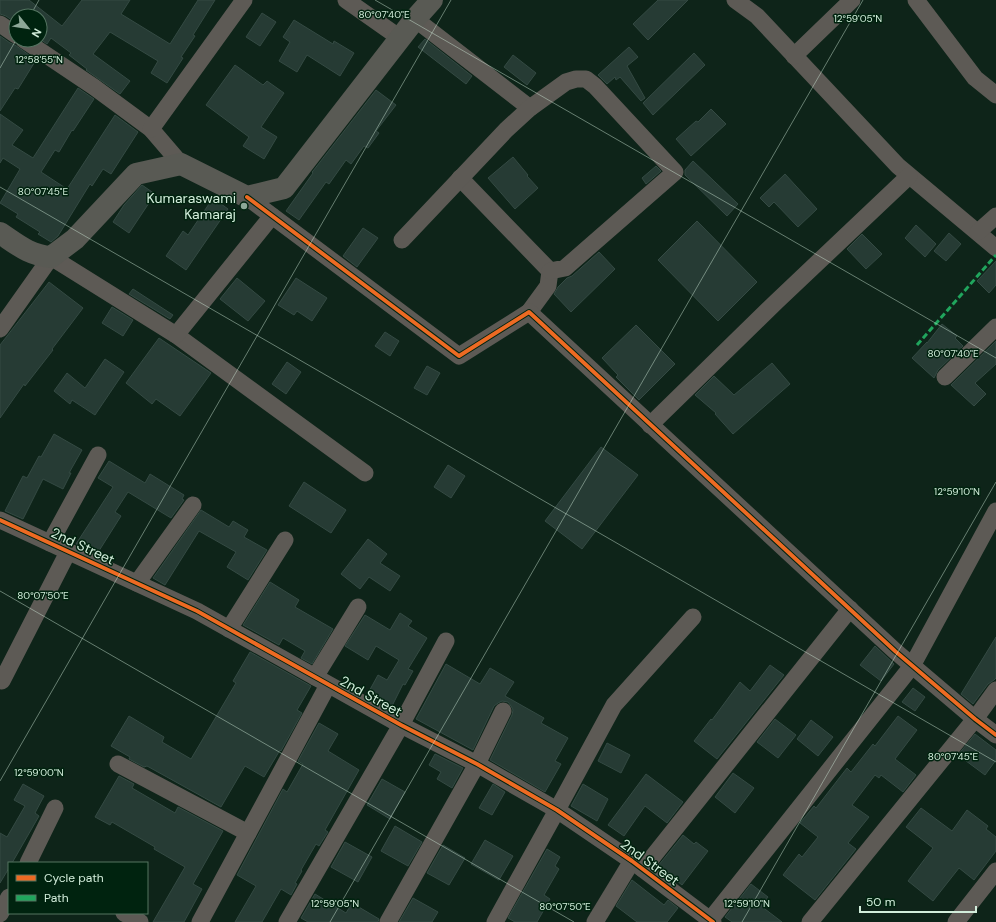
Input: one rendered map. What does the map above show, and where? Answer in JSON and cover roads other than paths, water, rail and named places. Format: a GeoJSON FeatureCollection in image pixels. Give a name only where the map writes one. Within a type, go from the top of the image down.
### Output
{"type":"FeatureCollection","features":[{"type":"Feature","properties":{"kind":"main road"},"geometry":{"type":"LineString","coordinates":[[0,233],[28,251],[39,256],[51,257],[75,240],[136,174],[181,164],[248,197],[284,188],[400,38],[432,0]]}},
{"type":"Feature","properties":{"kind":"main road"},"geometry":{"type":"LineString","coordinates":[[0,221],[32,242],[51,257]]}},
{"type":"Feature","properties":{"kind":"street"},"geometry":{"type":"LineString","coordinates":[[150,129],[244,0]]}},
{"type":"Feature","properties":{"kind":"street"},"geometry":{"type":"LineString","coordinates":[[346,0],[400,38]]}},
{"type":"Feature","properties":{"kind":"street"},"geometry":{"type":"LineString","coordinates":[[735,0],[757,16],[898,166],[996,248]]}},
{"type":"Feature","properties":{"kind":"street"},"geometry":{"type":"LineString","coordinates":[[794,56],[852,0]]}},
{"type":"Feature","properties":{"kind":"street"},"geometry":{"type":"LineString","coordinates":[[921,2],[975,78],[996,95]]}},
{"type":"Feature","properties":{"kind":"street"},"geometry":{"type":"LineString","coordinates":[[415,19],[530,108]]}},
{"type":"Feature","properties":{"kind":"street"},"geometry":{"type":"LineString","coordinates":[[36,48],[94,87],[150,129],[181,164]]}},
{"type":"Feature","properties":{"kind":"street"},"geometry":{"type":"LineString","coordinates":[[402,240],[506,130],[530,108],[566,82],[576,79],[586,79],[595,86],[675,172],[565,268],[550,271]]}},
{"type":"Feature","properties":{"kind":"street"},"geometry":{"type":"LineString","coordinates":[[650,425],[776,302],[909,176]]}},
{"type":"Feature","properties":{"kind":"street"},"geometry":{"type":"LineString","coordinates":[[460,178],[550,271]]}},
{"type":"Feature","properties":{"kind":"street"},"geometry":{"type":"LineString","coordinates":[[248,197],[459,356],[529,312],[548,286],[550,271]]}},
{"type":"Feature","properties":{"kind":"street"},"geometry":{"type":"LineString","coordinates":[[176,336],[272,216]]}},
{"type":"Feature","properties":{"kind":"street"},"geometry":{"type":"LineString","coordinates":[[978,232],[996,216]]}},
{"type":"Feature","properties":{"kind":"street"},"geometry":{"type":"LineString","coordinates":[[0,329],[51,257],[176,336],[365,473]]}},
{"type":"Feature","properties":{"kind":"street"},"geometry":{"type":"LineString","coordinates":[[529,312],[912,666],[996,736]]}},
{"type":"Feature","properties":{"kind":"street"},"geometry":{"type":"LineString","coordinates":[[945,377],[996,327]]}},
{"type":"Feature","properties":{"kind":"street"},"geometry":{"type":"LineString","coordinates":[[50,544],[98,455]]}},
{"type":"Feature","properties":{"kind":"street"},"geometry":{"type":"LineString","coordinates":[[137,583],[193,505]]}},
{"type":"Feature","properties":{"kind":"street"},"geometry":{"type":"LineString","coordinates":[[712,921],[912,666],[996,511]]}},
{"type":"Feature","properties":{"kind":"street","name":"2nd Street"},"geometry":{"type":"LineString","coordinates":[[0,520],[197,611],[401,725],[477,764],[557,810],[637,865],[712,921]]}},
{"type":"Feature","properties":{"kind":"street"},"geometry":{"type":"LineString","coordinates":[[229,629],[285,540]]}},
{"type":"Feature","properties":{"kind":"street"},"geometry":{"type":"LineString","coordinates":[[2,681],[68,552]]}},
{"type":"Feature","properties":{"kind":"street"},"geometry":{"type":"LineString","coordinates":[[200,922],[248,833],[358,607]]}},
{"type":"Feature","properties":{"kind":"street"},"geometry":{"type":"LineString","coordinates":[[595,922],[637,865],[850,609]]}},
{"type":"Feature","properties":{"kind":"street"},"geometry":{"type":"LineString","coordinates":[[495,922],[614,705],[693,617]]}},
{"type":"Feature","properties":{"kind":"street"},"geometry":{"type":"LineString","coordinates":[[287,922],[401,725],[446,641]]}},
{"type":"Feature","properties":{"kind":"street"},"geometry":{"type":"LineString","coordinates":[[810,922],[975,719],[996,690]]}},
{"type":"Feature","properties":{"kind":"street"},"geometry":{"type":"LineString","coordinates":[[388,922],[477,764],[503,711]]}},
{"type":"Feature","properties":{"kind":"street"},"geometry":{"type":"LineString","coordinates":[[118,764],[248,833]]}},
{"type":"Feature","properties":{"kind":"street"},"geometry":{"type":"LineString","coordinates":[[30,862],[55,808]]}},
{"type":"Feature","properties":{"kind":"street"},"geometry":{"type":"LineString","coordinates":[[956,922],[996,871]]}},
{"type":"Feature","properties":{"kind":"street"},"geometry":{"type":"LineString","coordinates":[[0,914],[8,899]]}},
{"type":"Feature","properties":{"kind":"street"},"geometry":{"type":"LineString","coordinates":[[126,914],[140,922]]}},
{"type":"Feature","properties":{"kind":"place","name":"Kumaraswami Kamaraj"},"geometry":{"type":"Point","coordinates":[244,206]}}]}
